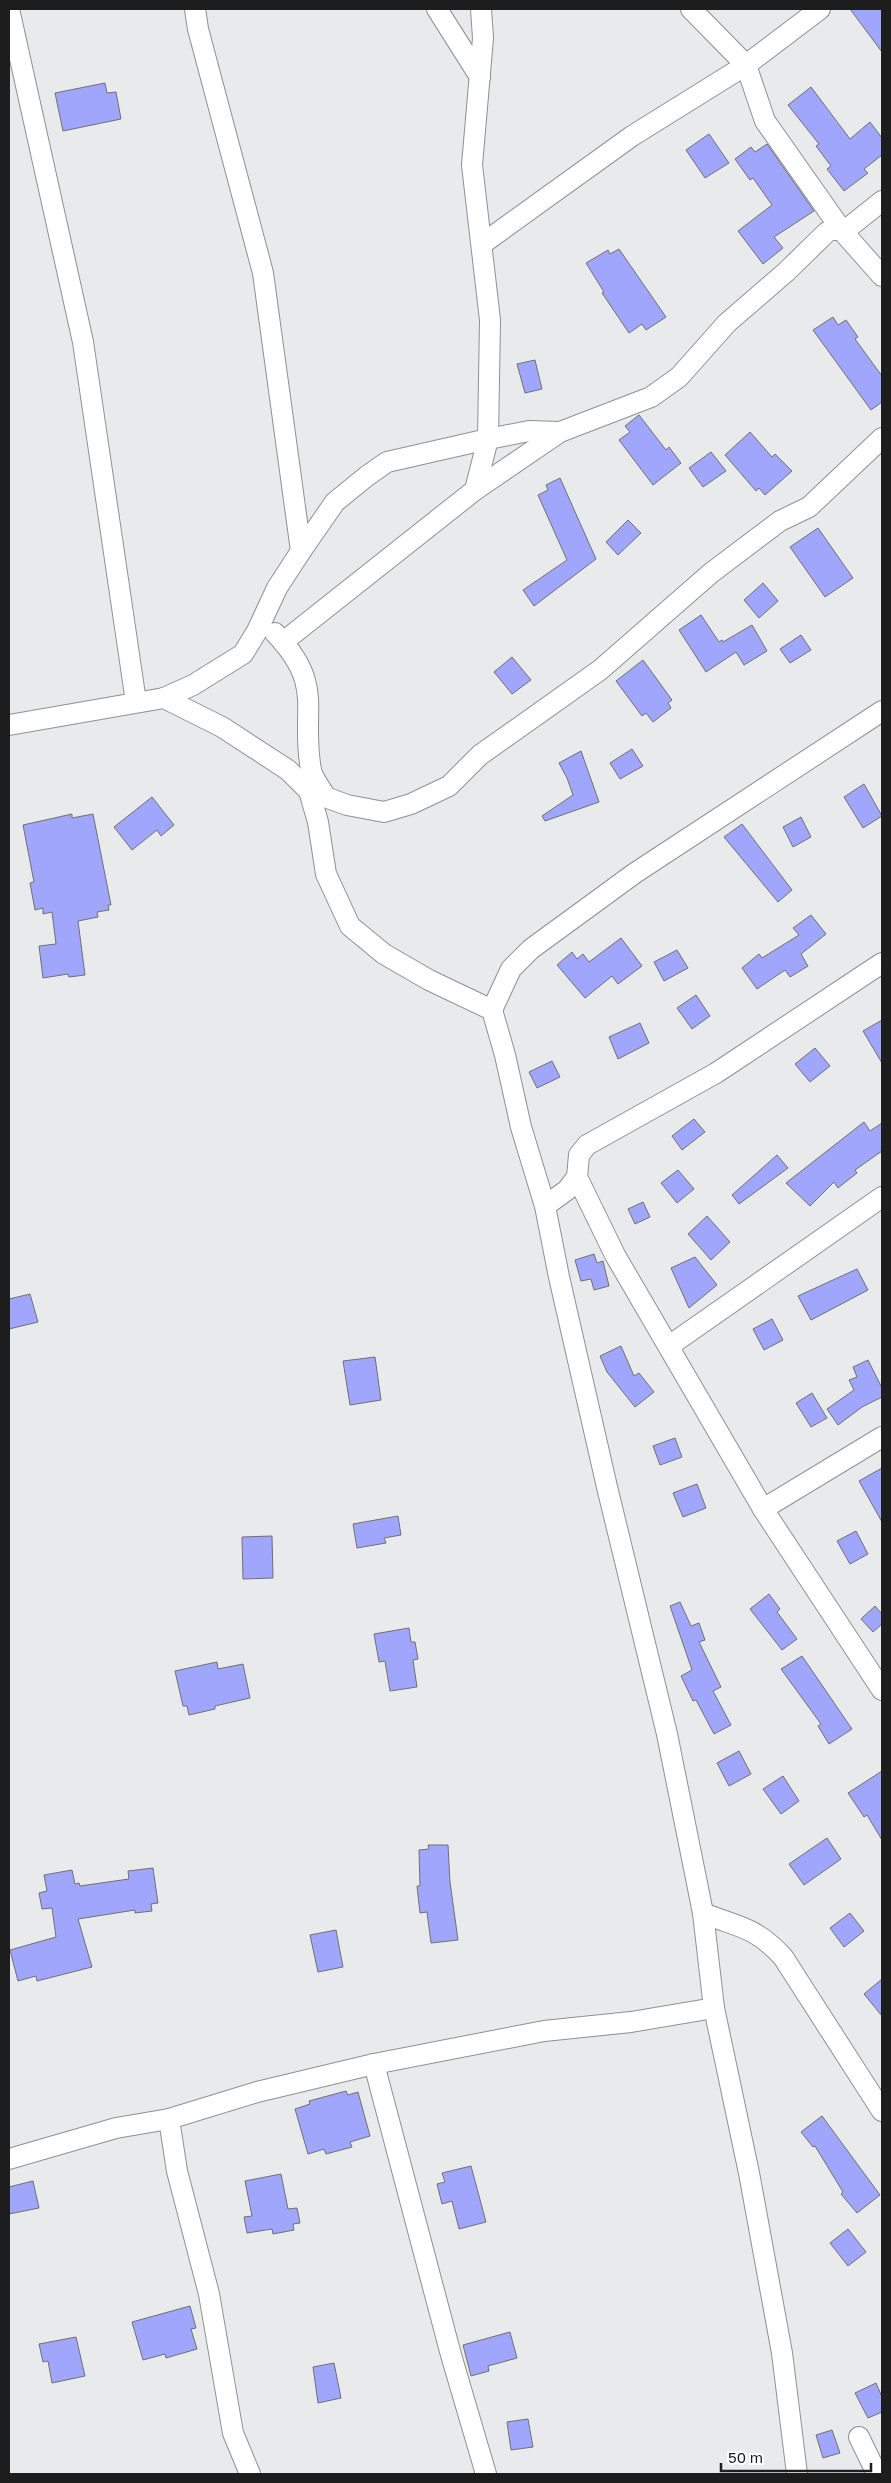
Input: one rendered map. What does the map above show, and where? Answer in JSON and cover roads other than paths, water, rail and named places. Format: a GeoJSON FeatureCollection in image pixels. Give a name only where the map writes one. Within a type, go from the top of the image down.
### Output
{"type":"FeatureCollection","features":[{"type":"Feature","properties":{"kind":"street"},"geometry":{"type":"LineString","coordinates":[[9,9],[83,342],[136,702]]}},
{"type":"Feature","properties":{"kind":"street"},"geometry":{"type":"LineString","coordinates":[[195,9],[198,30],[263,273],[302,551]]}},
{"type":"Feature","properties":{"kind":"street"},"geometry":{"type":"LineString","coordinates":[[437,9],[480,77]]}},
{"type":"Feature","properties":{"kind":"street"},"geometry":{"type":"LineString","coordinates":[[476,490],[488,439],[490,320],[472,165],[483,38],[481,9]]}},
{"type":"Feature","properties":{"kind":"street"},"geometry":{"type":"LineString","coordinates":[[691,9],[746,65],[765,121],[843,232],[882,276]]}},
{"type":"Feature","properties":{"kind":"street"},"geometry":{"type":"LineString","coordinates":[[482,244],[632,136],[746,65],[820,9]]}},
{"type":"Feature","properties":{"kind":"street"},"geometry":{"type":"LineString","coordinates":[[843,232],[882,201]]}},
{"type":"Feature","properties":{"kind":"street"},"geometry":{"type":"LineString","coordinates":[[283,642],[476,490],[560,432],[651,397],[680,377],[727,323],[786,272],[827,232],[835,229],[843,232]]}},
{"type":"Feature","properties":{"kind":"street"},"geometry":{"type":"LineString","coordinates":[[9,725],[164,698],[193,685],[243,654],[263,620],[277,588],[335,502],[387,462],[529,431],[560,432]]}},
{"type":"Feature","properties":{"kind":"street"},"geometry":{"type":"LineString","coordinates":[[164,698],[182,705],[222,727],[288,770],[317,794],[347,805],[384,812],[412,804],[449,786],[480,755],[600,670],[711,573],[780,521],[809,507],[882,438]]}},
{"type":"Feature","properties":{"kind":"street"},"geometry":{"type":"LineString","coordinates":[[263,620],[298,661],[307,682],[311,772],[317,794],[318,822],[326,874],[350,926],[392,958],[429,980],[492,1010]]}},
{"type":"Feature","properties":{"kind":"street"},"geometry":{"type":"LineString","coordinates":[[797,2474],[782,2353],[749,2173],[714,2008],[703,1913],[668,1734],[607,1487],[558,1277],[545,1206],[521,1127],[505,1055],[492,1010],[511,969],[531,949],[635,873],[882,710]]}},
{"type":"Feature","properties":{"kind":"street"},"geometry":{"type":"LineString","coordinates":[[879,1677],[763,1509],[614,1255],[577,1177],[579,1154],[587,1145],[716,1074],[882,963]]}},
{"type":"Feature","properties":{"kind":"street"},"geometry":{"type":"LineString","coordinates":[[545,1206],[567,1190],[577,1177]]}},
{"type":"Feature","properties":{"kind":"street"},"geometry":{"type":"LineString","coordinates":[[669,1346],[882,1197]]}},
{"type":"Feature","properties":{"kind":"street"},"geometry":{"type":"LineString","coordinates":[[763,1509],[882,1437]]}},
{"type":"Feature","properties":{"kind":"street"},"geometry":{"type":"LineString","coordinates":[[703,1913],[748,1928],[768,1940],[783,1957],[882,2111]]}},
{"type":"Feature","properties":{"kind":"street"},"geometry":{"type":"LineString","coordinates":[[9,2159],[116,2128],[169,2119],[257,2092],[374,2064],[544,2031],[631,2022],[714,2008]]}},
{"type":"Feature","properties":{"kind":"street"},"geometry":{"type":"LineString","coordinates":[[374,2064],[451,2355],[486,2474]]}},
{"type":"Feature","properties":{"kind":"street"},"geometry":{"type":"LineString","coordinates":[[169,2119],[177,2171],[209,2294],[233,2433],[250,2474]]}},
{"type":"Feature","properties":{"kind":"street"},"geometry":{"type":"LineString","coordinates":[[858,2437],[877,2474]]}}]}
